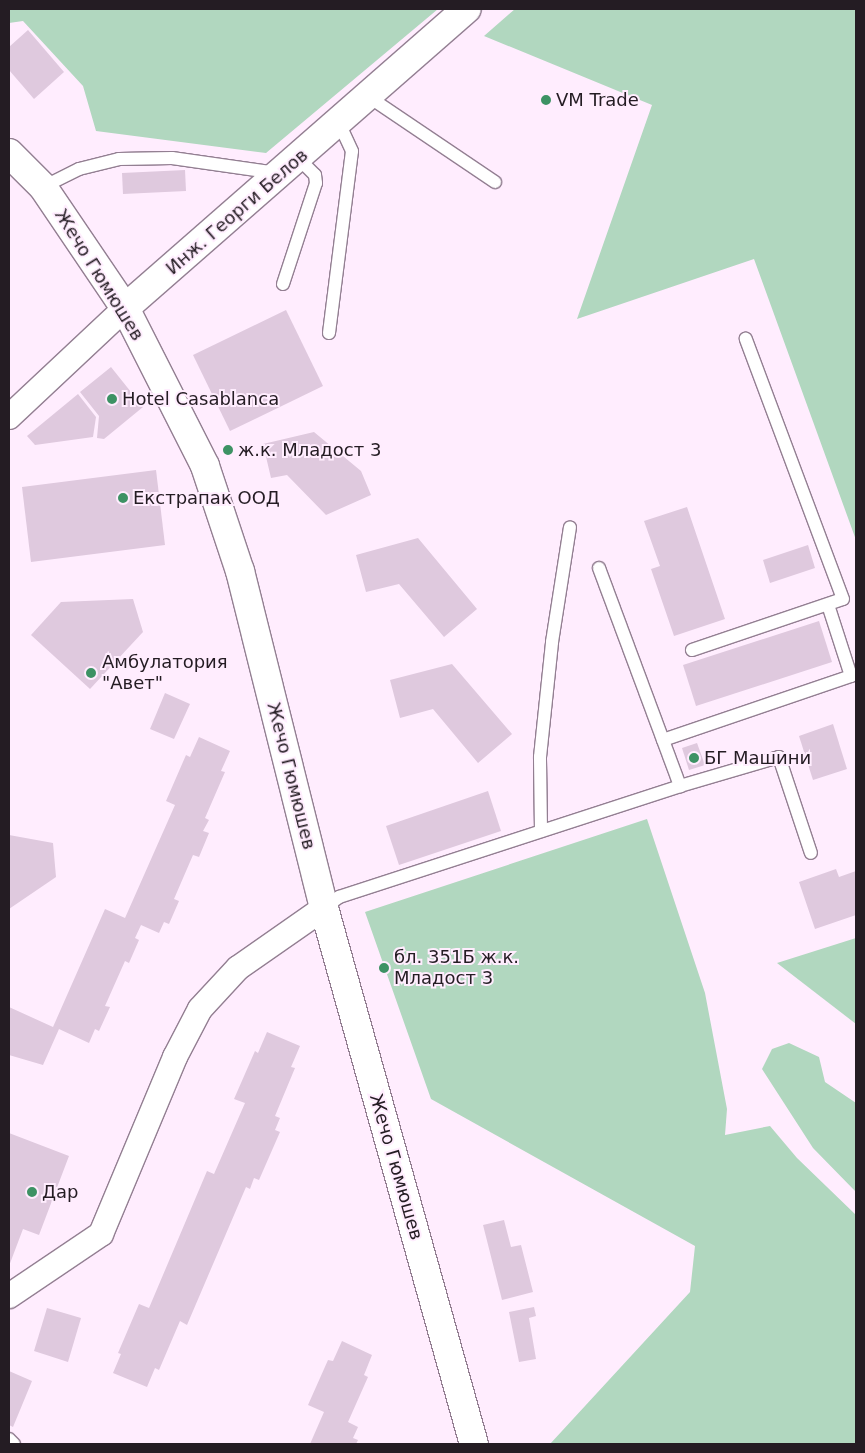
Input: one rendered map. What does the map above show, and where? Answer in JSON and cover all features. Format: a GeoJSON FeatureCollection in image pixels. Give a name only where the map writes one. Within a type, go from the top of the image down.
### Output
{"type":"FeatureCollection","features":[{"type":"Feature","properties":{"kind":"street","name":"Инж. Георги Белов"},"geometry":{"type":"LineString","coordinates":[[9,417],[125,308],[339,124],[466,9]]}},
{"type":"Feature","properties":{"kind":"street","name":"Жечо Гюмюшев"},"geometry":{"type":"LineString","coordinates":[[9,153],[43,188],[125,308],[204,466],[237,562],[324,908],[474,1444]]}},
{"type":"Feature","properties":{"kind":"street"},"geometry":{"type":"LineString","coordinates":[[9,1296],[101,1234],[175,1057],[200,1009],[238,968],[324,908]]}},
{"type":"Feature","properties":{"kind":"lane"},"geometry":{"type":"LineString","coordinates":[[368,97],[495,182]]}},
{"type":"Feature","properties":{"kind":"lane"},"geometry":{"type":"LineString","coordinates":[[329,333],[352,151],[339,124]]}},
{"type":"Feature","properties":{"kind":"lane"},"geometry":{"type":"LineString","coordinates":[[43,188],[79,169],[120,159],[172,158],[290,166],[315,175],[316,183],[283,284]]}},
{"type":"Feature","properties":{"kind":"lane"},"geometry":{"type":"LineString","coordinates":[[692,650],[844,599],[746,339]]}},
{"type":"Feature","properties":{"kind":"lane"},"geometry":{"type":"LineString","coordinates":[[541,831],[540,757],[552,642],[570,527]]}},
{"type":"Feature","properties":{"kind":"lane"},"geometry":{"type":"LineString","coordinates":[[599,568],[680,786]]}},
{"type":"Feature","properties":{"kind":"lane"},"geometry":{"type":"LineString","coordinates":[[662,740],[851,676],[828,605]]}},
{"type":"Feature","properties":{"kind":"lane"},"geometry":{"type":"LineString","coordinates":[[324,908],[339,897],[680,786],[779,757],[811,853]]}},
{"type":"Feature","properties":{"kind":"lane"},"geometry":{"type":"LineString","coordinates":[[9,1439],[14,1444]]}},
{"type":"Feature","properties":{"kind":"green space"},"geometry":{"type":"Polygon","coordinates":[[[9,9],[438,9],[266,153],[96,131],[83,86],[23,21],[9,23],[9,9]]]}},
{"type":"Feature","properties":{"kind":"green space"},"geometry":{"type":"Polygon","coordinates":[[[515,9],[856,9],[856,540],[754,259],[577,319],[652,105],[484,36],[515,9]]]}},
{"type":"Feature","properties":{"kind":"green space"},"geometry":{"type":"Polygon","coordinates":[[[647,819],[705,993],[727,1109],[725,1135],[770,1126],[797,1158],[856,1215],[856,1444],[550,1444],[690,1292],[695,1246],[431,1099],[365,912],[647,819]]]}},
{"type":"Feature","properties":{"kind":"green space"},"geometry":{"type":"Polygon","coordinates":[[[856,938],[856,1024],[777,963],[856,938]]]}},
{"type":"Feature","properties":{"kind":"green space"},"geometry":{"type":"Polygon","coordinates":[[[789,1043],[819,1057],[825,1082],[856,1103],[856,1192],[813,1148],[762,1069],[772,1049],[789,1043]]]}},
{"type":"Feature","properties":{"kind":"building"},"geometry":{"type":"Polygon","coordinates":[[[28,30],[64,72],[34,99],[9,70],[9,47],[28,30]]]}},
{"type":"Feature","properties":{"kind":"building"},"geometry":{"type":"Polygon","coordinates":[[[185,170],[186,191],[123,194],[122,173],[185,170]]]}},
{"type":"Feature","properties":{"kind":"building"},"geometry":{"type":"Polygon","coordinates":[[[286,310],[323,386],[230,431],[193,355],[286,310]]]}},
{"type":"Feature","properties":{"kind":"building","name":"Hotel Casablanca"},"geometry":{"type":"Polygon","coordinates":[[[111,367],[143,407],[104,439],[97,438],[99,416],[80,392],[111,367]]]}},
{"type":"Feature","properties":{"kind":"building"},"geometry":{"type":"Polygon","coordinates":[[[78,394],[96,417],[93,437],[35,445],[27,436],[78,394]]]}},
{"type":"Feature","properties":{"kind":"building"},"geometry":{"type":"Polygon","coordinates":[[[314,432],[361,471],[371,495],[326,515],[287,475],[271,478],[263,444],[314,432]]]}},
{"type":"Feature","properties":{"kind":"building"},"geometry":{"type":"Polygon","coordinates":[[[156,470],[165,545],[31,562],[22,487],[156,470]]]}},
{"type":"Feature","properties":{"kind":"building"},"geometry":{"type":"Polygon","coordinates":[[[687,507],[725,619],[674,636],[651,569],[660,566],[644,521],[687,507]]]}},
{"type":"Feature","properties":{"kind":"building"},"geometry":{"type":"Polygon","coordinates":[[[418,538],[477,609],[444,637],[399,584],[366,592],[356,555],[418,538]]]}},
{"type":"Feature","properties":{"kind":"building"},"geometry":{"type":"Polygon","coordinates":[[[808,545],[815,568],[770,583],[763,560],[808,545]]]}},
{"type":"Feature","properties":{"kind":"building"},"geometry":{"type":"Polygon","coordinates":[[[133,599],[143,632],[90,689],[31,635],[61,602],[133,599]]]}},
{"type":"Feature","properties":{"kind":"building"},"geometry":{"type":"Polygon","coordinates":[[[819,621],[832,662],[696,706],[683,665],[819,621]]]}},
{"type":"Feature","properties":{"kind":"building"},"geometry":{"type":"Polygon","coordinates":[[[452,664],[512,734],[478,763],[433,709],[400,718],[390,680],[452,664]]]}},
{"type":"Feature","properties":{"kind":"building"},"geometry":{"type":"Polygon","coordinates":[[[165,693],[190,704],[174,739],[150,729],[165,693]]]}},
{"type":"Feature","properties":{"kind":"building"},"geometry":{"type":"Polygon","coordinates":[[[833,724],[847,769],[813,780],[799,736],[833,724]]]}},
{"type":"Feature","properties":{"kind":"building"},"geometry":{"type":"Polygon","coordinates":[[[199,737],[230,751],[221,771],[225,772],[205,818],[209,820],[203,831],[209,833],[199,857],[193,855],[174,899],[179,901],[169,924],[164,922],[159,933],[141,925],[135,938],[139,940],[129,963],[125,961],[105,1006],[110,1007],[99,1031],[95,1029],[89,1043],[59,1029],[43,1065],[9,1055],[9,1007],[53,1027],[105,909],[125,918],[175,805],[166,801],[186,755],[190,757],[199,737]]]}},
{"type":"Feature","properties":{"kind":"building"},"geometry":{"type":"Polygon","coordinates":[[[697,743],[705,765],[689,770],[682,748],[697,743]]]}},
{"type":"Feature","properties":{"kind":"building"},"geometry":{"type":"Polygon","coordinates":[[[488,791],[501,831],[399,865],[386,826],[488,791]]]}},
{"type":"Feature","properties":{"kind":"building"},"geometry":{"type":"Polygon","coordinates":[[[9,835],[53,843],[56,877],[9,909],[9,835]]]}},
{"type":"Feature","properties":{"kind":"building"},"geometry":{"type":"Polygon","coordinates":[[[836,869],[839,877],[856,871],[856,915],[815,929],[799,882],[836,869]]]}},
{"type":"Feature","properties":{"kind":"building"},"geometry":{"type":"Polygon","coordinates":[[[267,1032],[300,1046],[291,1067],[295,1068],[275,1116],[280,1118],[275,1130],[280,1132],[259,1180],[254,1178],[250,1189],[246,1187],[187,1325],[180,1321],[159,1370],[155,1368],[147,1387],[113,1373],[121,1354],[118,1353],[139,1304],[149,1308],[207,1171],[214,1174],[245,1103],[234,1099],[255,1051],[258,1053],[267,1032]]]}},
{"type":"Feature","properties":{"kind":"building","name":"Дар"},"geometry":{"type":"Polygon","coordinates":[[[9,1133],[69,1156],[39,1235],[23,1229],[9,1266],[9,1133]]]}},
{"type":"Feature","properties":{"kind":"building"},"geometry":{"type":"Polygon","coordinates":[[[504,1220],[511,1247],[521,1245],[533,1292],[502,1300],[483,1225],[504,1220]]]}},
{"type":"Feature","properties":{"kind":"building"},"geometry":{"type":"Polygon","coordinates":[[[534,1307],[536,1316],[529,1318],[536,1359],[519,1362],[509,1312],[534,1307]]]}},
{"type":"Feature","properties":{"kind":"building"},"geometry":{"type":"Polygon","coordinates":[[[47,1308],[81,1318],[68,1362],[34,1351],[47,1308]]]}},
{"type":"Feature","properties":{"kind":"building"},"geometry":{"type":"Polygon","coordinates":[[[342,1341],[372,1355],[364,1375],[368,1377],[348,1422],[358,1427],[353,1438],[358,1440],[356,1444],[310,1444],[324,1412],[308,1405],[328,1360],[333,1361],[342,1341]]]}},
{"type":"Feature","properties":{"kind":"building"},"geometry":{"type":"Polygon","coordinates":[[[9,1371],[32,1381],[13,1427],[9,1425],[9,1371]]]}},
{"type":"Feature","properties":{"kind":"place","name":"VM Trade"},"geometry":{"type":"Point","coordinates":[546,100]}},
{"type":"Feature","properties":{"kind":"place","name":"Hotel Casablanca"},"geometry":{"type":"Point","coordinates":[112,399]}},
{"type":"Feature","properties":{"kind":"place","name":"ж.к. Младост 3"},"geometry":{"type":"Point","coordinates":[228,450]}},
{"type":"Feature","properties":{"kind":"place","name":"Екстрапак ООД"},"geometry":{"type":"Point","coordinates":[123,498]}},
{"type":"Feature","properties":{"kind":"place","name":"Амбулатория \"Авет\""},"geometry":{"type":"Point","coordinates":[91,673]}},
{"type":"Feature","properties":{"kind":"place","name":"БГ Машини"},"geometry":{"type":"Point","coordinates":[694,758]}},
{"type":"Feature","properties":{"kind":"place","name":"бл. 351Б ж.к. Младост 3"},"geometry":{"type":"Point","coordinates":[384,968]}},
{"type":"Feature","properties":{"kind":"place","name":"Дар"},"geometry":{"type":"Point","coordinates":[32,1192]}}]}
